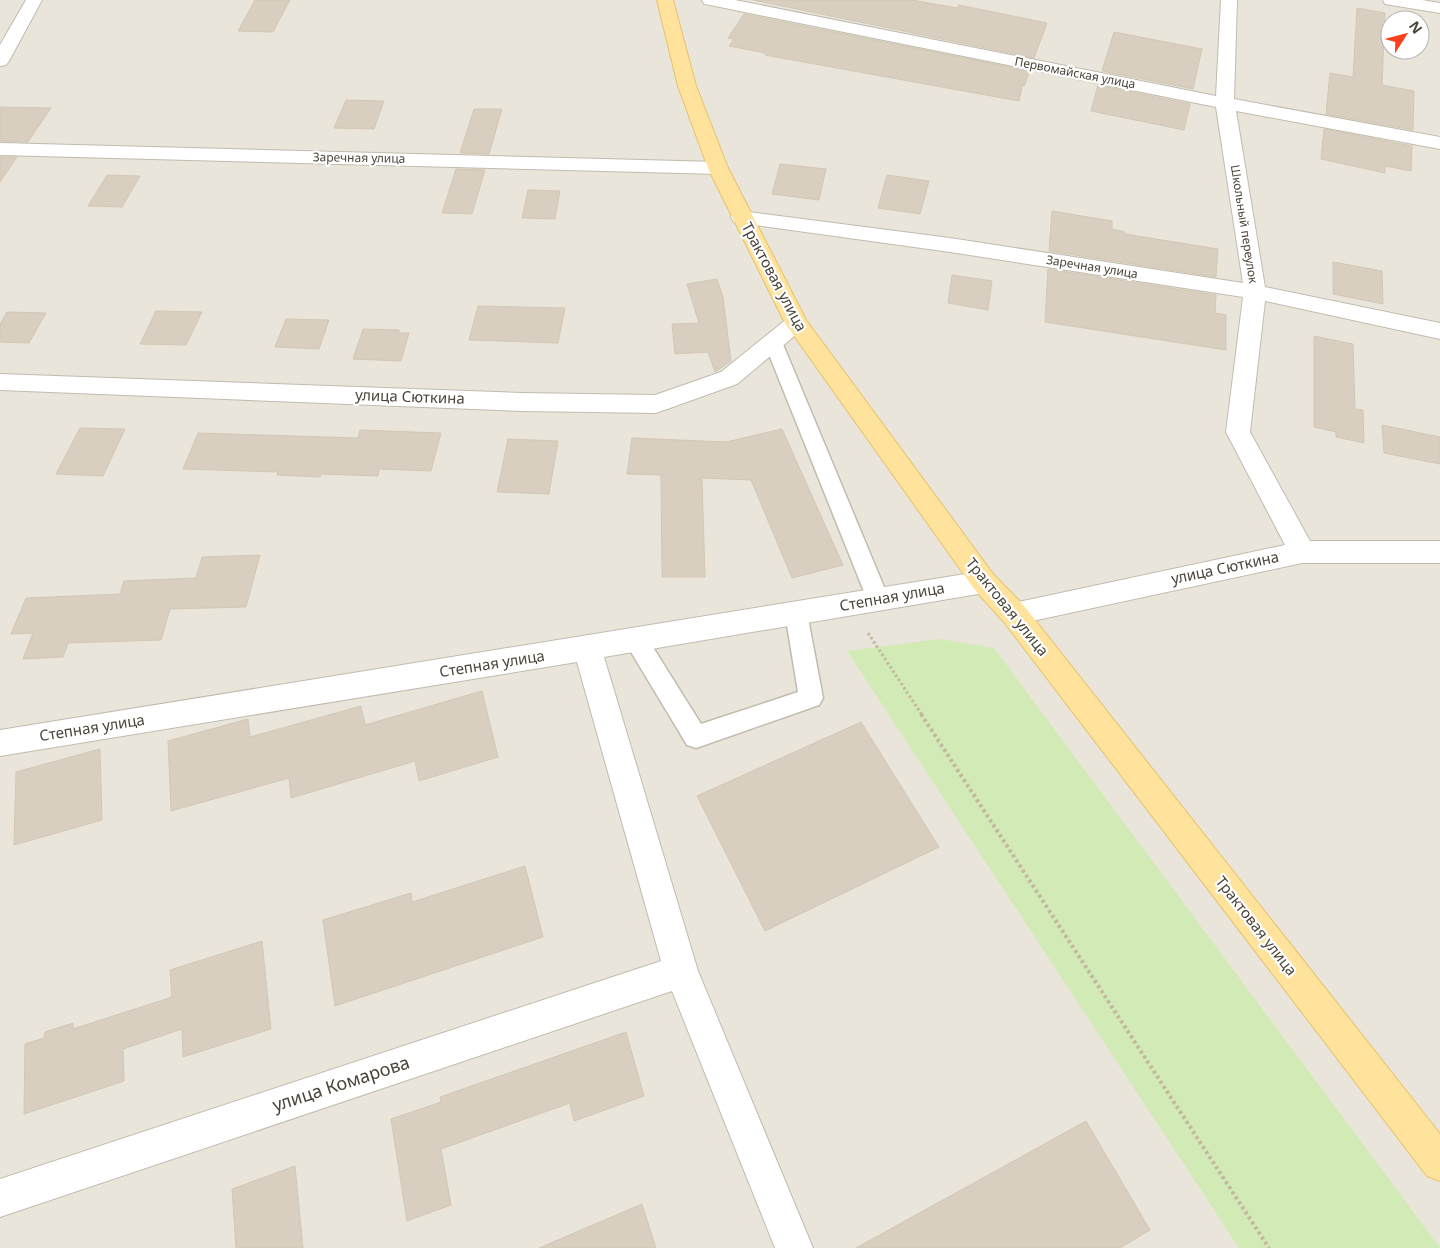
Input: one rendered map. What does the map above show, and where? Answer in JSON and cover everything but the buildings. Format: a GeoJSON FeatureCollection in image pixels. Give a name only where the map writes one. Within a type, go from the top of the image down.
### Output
{"type":"FeatureCollection","features":[{"type":"Feature","properties":{"kind":"main road","name":"Трактовая улица"},"geometry":{"type":"LineString","coordinates":[[665,0],[670,26],[687,86],[718,168],[796,324],[984,582],[1014,614],[1440,1163]]}},
{"type":"Feature","properties":{"kind":"street"},"geometry":{"type":"LineString","coordinates":[[0,61],[34,0]]}},
{"type":"Feature","properties":{"kind":"street","name":"Первомайская улица"},"geometry":{"type":"LineString","coordinates":[[710,0],[1226,103],[1440,143]]}},
{"type":"Feature","properties":{"kind":"street","name":"Школьный переулок"},"geometry":{"type":"LineString","coordinates":[[1229,0],[1226,103],[1255,292],[1238,432],[1302,552]]}},
{"type":"Feature","properties":{"kind":"street"},"geometry":{"type":"LineString","coordinates":[[1391,0],[1440,8]]}},
{"type":"Feature","properties":{"kind":"street","name":"Заречная улица"},"geometry":{"type":"LineString","coordinates":[[0,149],[718,168]]}},
{"type":"Feature","properties":{"kind":"street","name":"Заречная улица"},"geometry":{"type":"LineString","coordinates":[[741,217],[950,245],[1255,292],[1440,331]]}},
{"type":"Feature","properties":{"kind":"street","name":"улица Сюткина"},"geometry":{"type":"LineString","coordinates":[[0,382],[522,402],[656,404],[729,378],[796,324]]}},
{"type":"Feature","properties":{"kind":"street","name":"улица Сюткина"},"geometry":{"type":"LineString","coordinates":[[1014,614],[1302,552],[1440,552]]}},
{"type":"Feature","properties":{"kind":"street","name":"Степная улица"},"geometry":{"type":"LineString","coordinates":[[0,742],[984,582]]}},
{"type":"Feature","properties":{"kind":"street"},"geometry":{"type":"LineString","coordinates":[[587,648],[681,971],[794,1248]]}},
{"type":"Feature","properties":{"kind":"street","name":"улица Комарова"},"geometry":{"type":"LineString","coordinates":[[0,1198],[681,971]]}},
{"type":"Feature","properties":{"kind":"lane"},"geometry":{"type":"LineString","coordinates":[[773,342],[878,599]]}},
{"type":"Feature","properties":{"kind":"lane"},"geometry":{"type":"LineString","coordinates":[[636,640],[696,737],[811,698],[796,613]]}},
{"type":"Feature","properties":{"kind":"path"},"geometry":{"type":"LineString","coordinates":[[850,604],[1269,1248]]}},
{"type":"Feature","properties":{"kind":"shaded area"},"geometry":{"type":"Polygon","coordinates":[[[0,0],[1440,0],[1440,1248],[0,1248],[0,0]]]}},
{"type":"Feature","properties":{"kind":"green space"},"geometry":{"type":"Polygon","coordinates":[[[940,639],[994,648],[1440,1248],[1239,1248],[847,651],[940,639]]]}}]}
